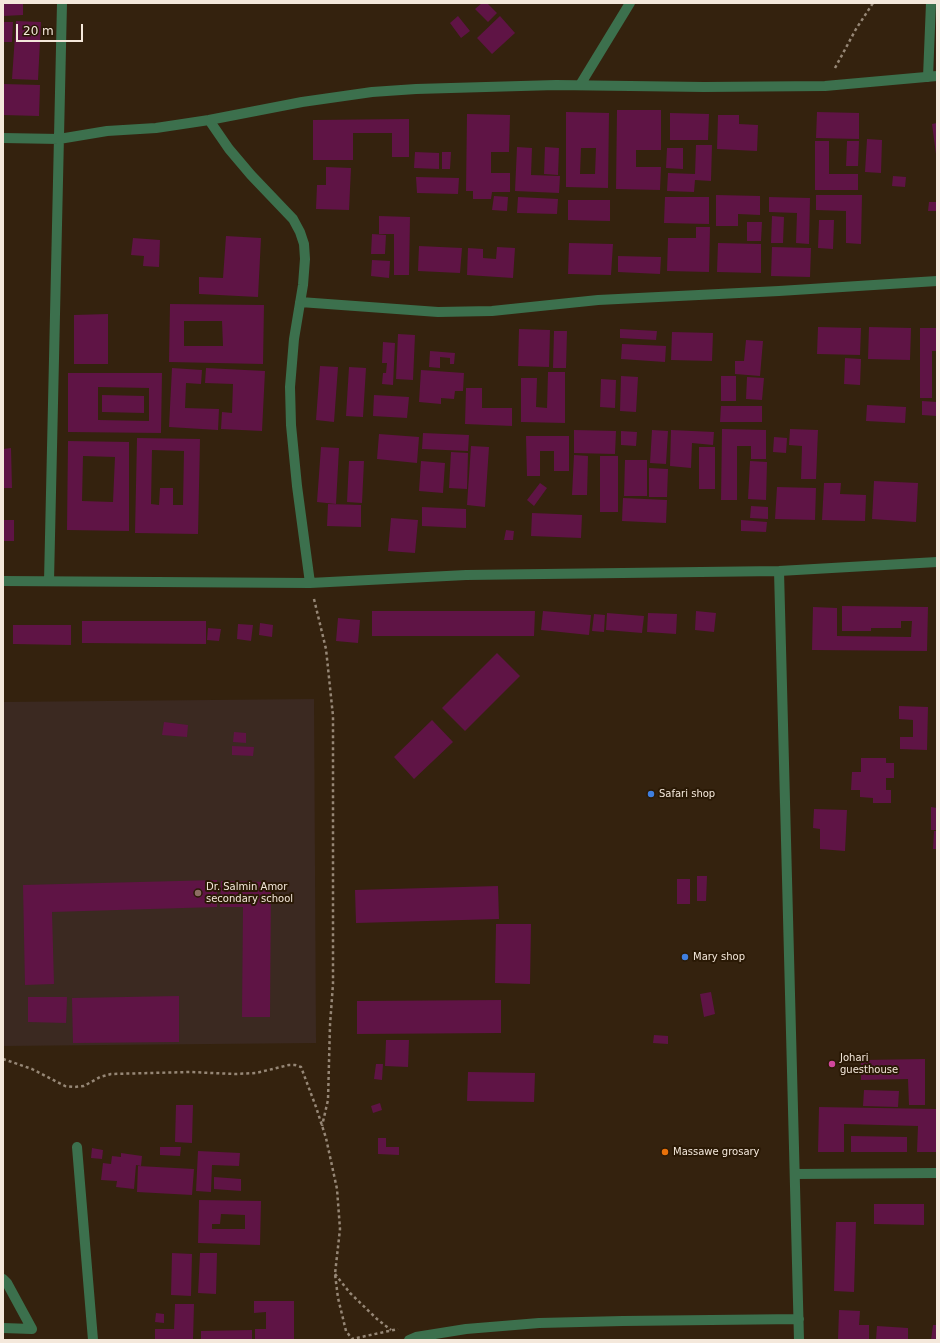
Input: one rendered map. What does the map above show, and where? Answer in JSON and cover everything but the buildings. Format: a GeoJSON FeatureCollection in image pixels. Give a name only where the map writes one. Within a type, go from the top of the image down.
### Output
{"type":"FeatureCollection","features":[{"type":"Feature","properties":{"kind":"street"},"geometry":{"type":"LineString","coordinates":[[49,581],[62,3]]}},
{"type":"Feature","properties":{"kind":"street"},"geometry":{"type":"LineString","coordinates":[[580,85],[630,3]]}},
{"type":"Feature","properties":{"kind":"street"},"geometry":{"type":"LineString","coordinates":[[3,138],[59,139],[107,131],[156,128],[209,120],[302,102],[372,92],[416,89],[580,85],[704,87],[825,86],[933,76],[931,3]]}},
{"type":"Feature","properties":{"kind":"street"},"geometry":{"type":"LineString","coordinates":[[209,120],[251,175],[293,219],[304,244],[305,259],[303,285],[294,339],[290,387],[291,425],[297,486],[310,583]]}},
{"type":"Feature","properties":{"kind":"street"},"geometry":{"type":"LineString","coordinates":[[300,302],[438,312],[492,311],[598,300],[937,281]]}},
{"type":"Feature","properties":{"kind":"street"},"geometry":{"type":"LineString","coordinates":[[3,581],[310,583],[466,575],[779,571],[937,562]]}},
{"type":"Feature","properties":{"kind":"street"},"geometry":{"type":"LineString","coordinates":[[779,571],[799,1340]]}},
{"type":"Feature","properties":{"kind":"street"},"geometry":{"type":"LineString","coordinates":[[77,1147],[93,1340]]}},
{"type":"Feature","properties":{"kind":"street"},"geometry":{"type":"LineString","coordinates":[[795,1174],[937,1173]]}},
{"type":"Feature","properties":{"kind":"street"},"geometry":{"type":"LineString","coordinates":[[3,1279],[7,1283],[32,1329],[3,1328]]}},
{"type":"Feature","properties":{"kind":"street"},"geometry":{"type":"LineString","coordinates":[[409,1340],[416,1337],[466,1329],[539,1323],[799,1319]]}},
{"type":"Feature","properties":{"kind":"path"},"geometry":{"type":"LineString","coordinates":[[825,86],[856,29],[873,3]]}},
{"type":"Feature","properties":{"kind":"path"},"geometry":{"type":"LineString","coordinates":[[310,583],[326,649],[333,716],[333,984],[330,1025],[328,1100],[322,1126]]}},
{"type":"Feature","properties":{"kind":"path"},"geometry":{"type":"LineString","coordinates":[[3,1059],[32,1069],[65,1086],[74,1087],[84,1086],[100,1077],[111,1074],[190,1072],[236,1074],[256,1073],[289,1065],[295,1065],[301,1068],[326,1138],[337,1190],[340,1229],[335,1274],[338,1298],[346,1331],[352,1339],[404,1328]]}},
{"type":"Feature","properties":{"kind":"path"},"geometry":{"type":"LineString","coordinates":[[335,1274],[350,1293],[377,1319],[391,1330]]}},
{"type":"Feature","properties":{"kind":"shaded area"},"geometry":{"type":"Polygon","coordinates":[[[314,699],[316,1043],[3,1046],[3,702],[314,699]]]}},
{"type":"Feature","properties":{"kind":"place","name":"Safari shop"},"geometry":{"type":"Point","coordinates":[651,794]}},
{"type":"Feature","properties":{"kind":"place","name":"Dr. Salmin Amor secondary school"},"geometry":{"type":"Point","coordinates":[198,893]}},
{"type":"Feature","properties":{"kind":"place","name":"Mary shop"},"geometry":{"type":"Point","coordinates":[685,957]}},
{"type":"Feature","properties":{"kind":"place","name":"Johari guesthouse"},"geometry":{"type":"Point","coordinates":[832,1064]}},
{"type":"Feature","properties":{"kind":"place","name":"Massawe grosary"},"geometry":{"type":"Point","coordinates":[665,1152]}}]}
